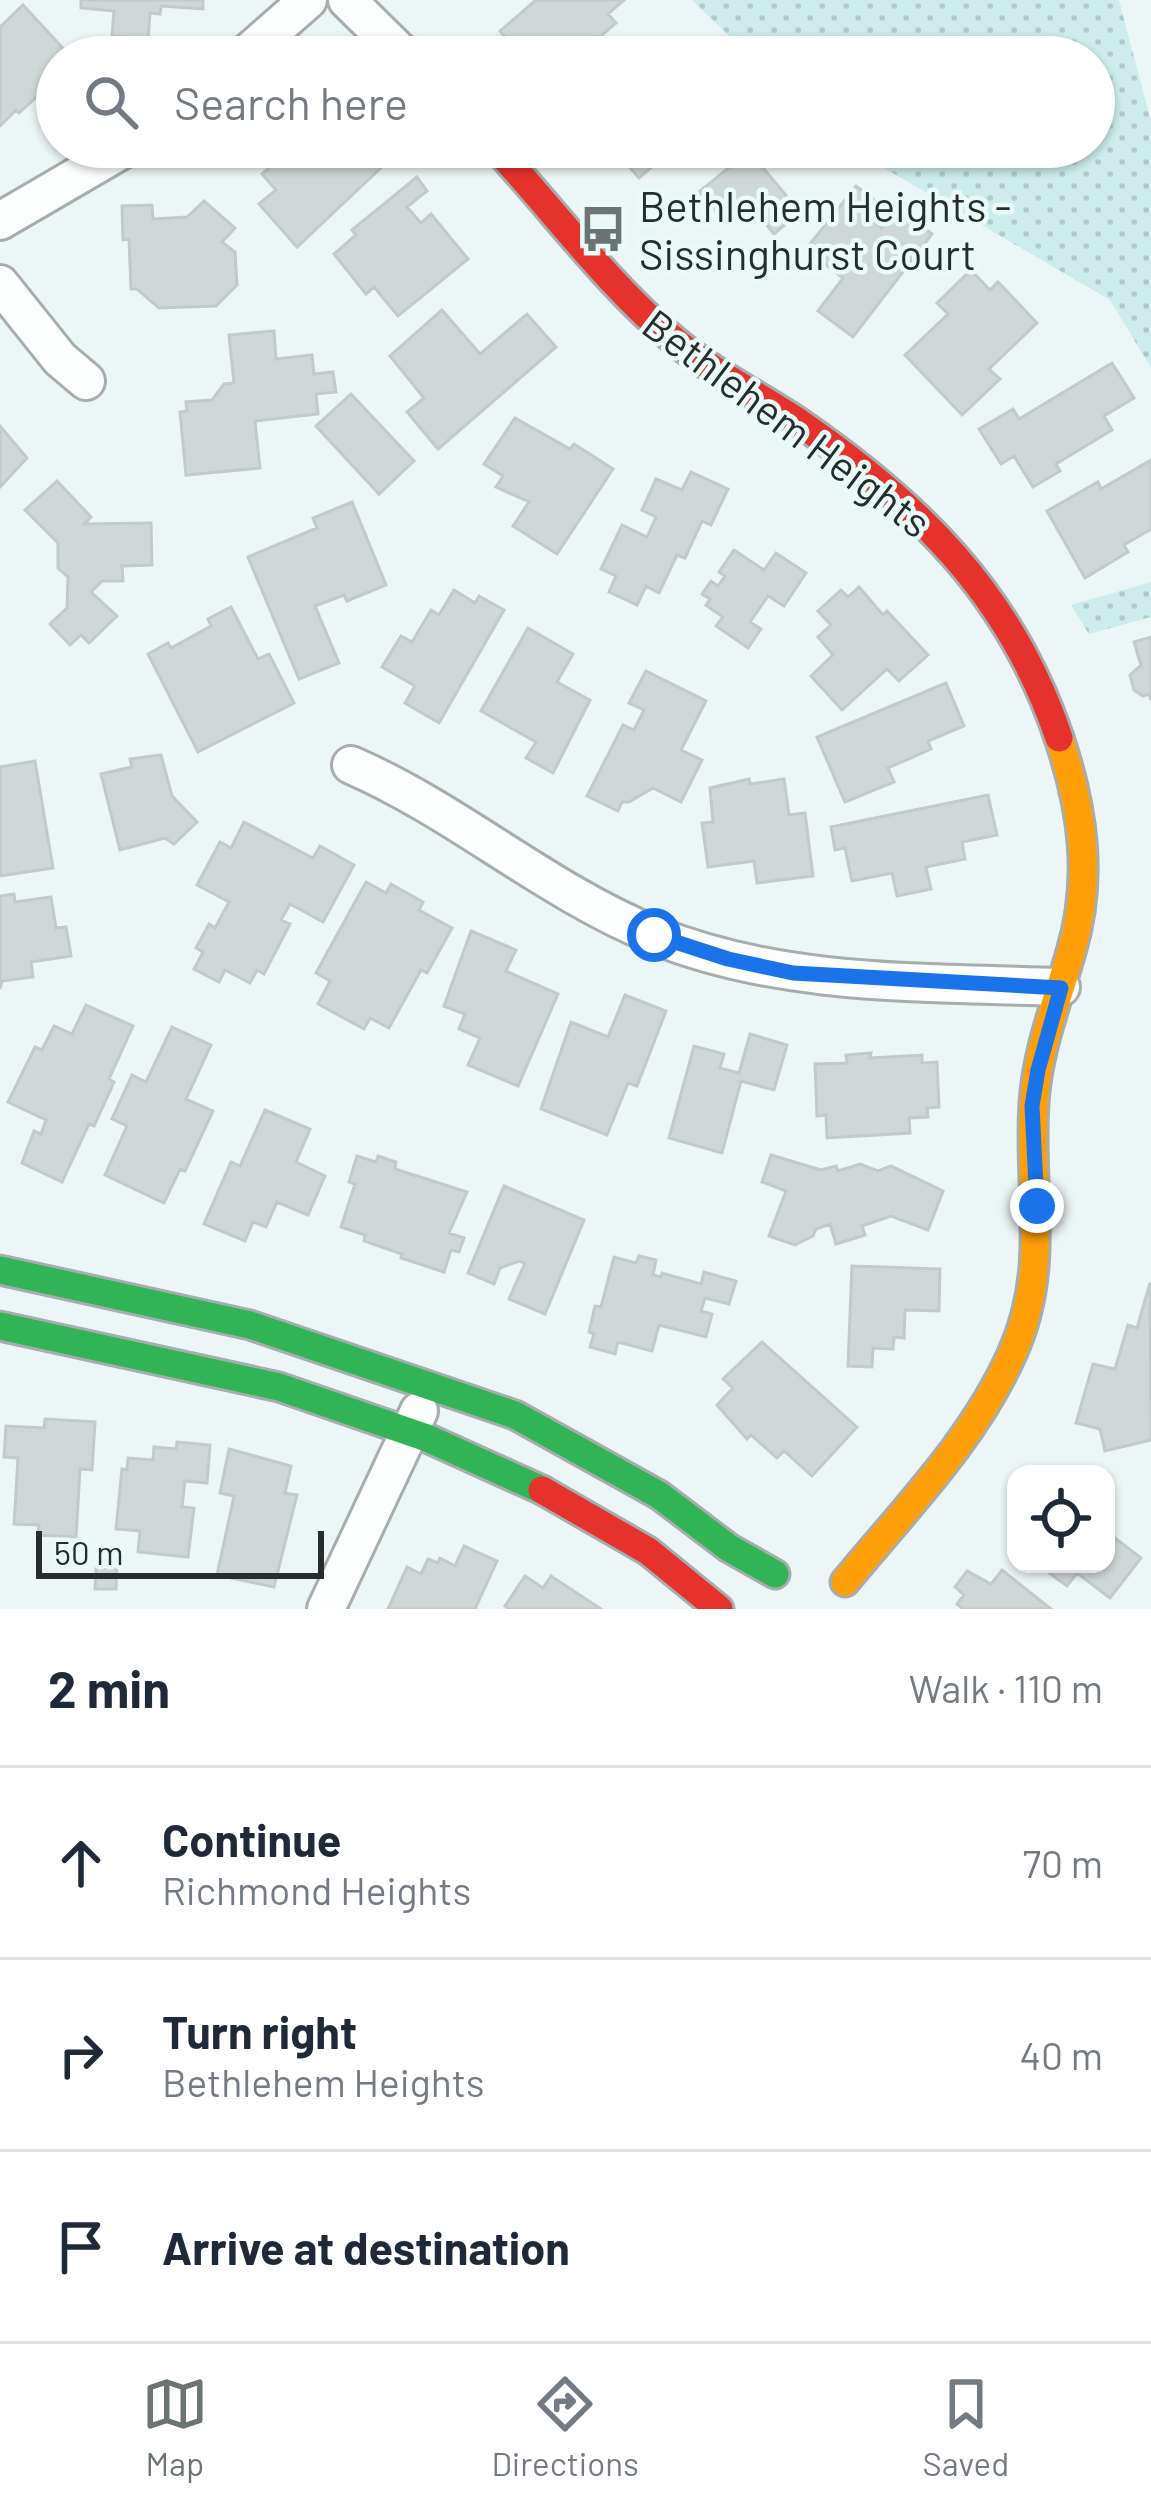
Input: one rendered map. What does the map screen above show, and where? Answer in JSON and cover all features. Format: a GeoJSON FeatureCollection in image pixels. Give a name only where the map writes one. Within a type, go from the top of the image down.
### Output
{"type":"FeatureCollection","features":[{"type":"Feature","properties":{"kind":"street"},"geometry":{"type":"LineString","coordinates":[[267,36],[308,0]]}},
{"type":"Feature","properties":{"kind":"street"},"geometry":{"type":"LineString","coordinates":[[346,0],[383,36]]}},
{"type":"Feature","properties":{"kind":"street"},"geometry":{"type":"LineString","coordinates":[[0,221],[91,168]]}},
{"type":"Feature","properties":{"kind":"street","name":"Bethlehem Heights"},"geometry":{"type":"LineString","coordinates":[[513,168],[633,305],[682,346],[784,412],[916,512],[950,548],[1018,641],[1050,710],[1076,788],[1086,871],[1081,909],[1032,1106],[1037,1261],[1029,1306],[1011,1363],[977,1420],[828,1574]]}},
{"type":"Feature","properties":{"kind":"street"},"geometry":{"type":"LineString","coordinates":[[0,284],[60,359],[86,381]]}},
{"type":"Feature","properties":{"kind":"street"},"geometry":{"type":"LineString","coordinates":[[351,765],[390,782],[592,904],[654,935],[728,959],[847,978],[1061,988]]}},
{"type":"Feature","properties":{"kind":"street"},"geometry":{"type":"LineString","coordinates":[[0,1270],[250,1325],[515,1415],[659,1495],[728,1548],[748,1598]]}},
{"type":"Feature","properties":{"kind":"street"},"geometry":{"type":"LineString","coordinates":[[0,1326],[276,1386],[411,1431],[530,1484],[668,1565],[748,1598],[828,1574],[863,1609]]}},
{"type":"Feature","properties":{"kind":"street"},"geometry":{"type":"LineString","coordinates":[[326,1609],[431,1384]]}},
{"type":"Feature","properties":{"kind":"shaded area"},"geometry":{"type":"Polygon","coordinates":[[[692,0],[1119,0],[1151,121],[1151,368],[1110,300],[884,168],[1115,168],[1115,36],[729,36],[692,0]]]}},
{"type":"Feature","properties":{"kind":"shaded area"},"geometry":{"type":"Polygon","coordinates":[[[1151,582],[1151,617],[1089,634],[1071,605],[1151,582]]]}},
{"type":"Feature","properties":{"kind":"building"},"geometry":{"type":"Polygon","coordinates":[[[81,0],[203,0],[203,9],[161,6],[160,14],[150,13],[148,36],[112,36],[114,11],[81,8],[81,0]]]}},
{"type":"Feature","properties":{"kind":"building"},"geometry":{"type":"Polygon","coordinates":[[[536,0],[624,0],[608,14],[616,23],[601,36],[504,36],[500,31],[536,0]]]}},
{"type":"Feature","properties":{"kind":"building"},"geometry":{"type":"Polygon","coordinates":[[[23,5],[52,36],[36,36],[36,98],[0,126],[0,27],[23,5]]]}},
{"type":"Feature","properties":{"kind":"building"},"geometry":{"type":"Polygon","coordinates":[[[381,168],[297,247],[259,204],[276,190],[262,174],[268,169],[381,168]]]}},
{"type":"Feature","properties":{"kind":"building"},"geometry":{"type":"Polygon","coordinates":[[[630,168],[651,168],[639,178],[630,168]]]}},
{"type":"Feature","properties":{"kind":"building"},"geometry":{"type":"Polygon","coordinates":[[[728,168],[763,168],[800,212],[774,234],[750,205],[727,224],[699,192],[728,168]]]}},
{"type":"Feature","properties":{"kind":"building"},"geometry":{"type":"Polygon","coordinates":[[[417,177],[427,191],[407,207],[421,223],[431,214],[468,259],[398,316],[374,287],[366,294],[334,254],[356,235],[352,230],[417,177]]]}},
{"type":"Feature","properties":{"kind":"building"},"geometry":{"type":"Polygon","coordinates":[[[856,186],[881,205],[870,219],[882,228],[898,208],[932,234],[853,337],[818,311],[843,278],[806,249],[856,186]]]}},
{"type":"Feature","properties":{"kind":"building"},"geometry":{"type":"Polygon","coordinates":[[[204,201],[235,228],[222,242],[235,252],[237,285],[216,306],[159,308],[131,289],[122,206],[152,205],[153,219],[187,217],[204,201]]]}},
{"type":"Feature","properties":{"kind":"building"},"geometry":{"type":"Polygon","coordinates":[[[971,270],[990,290],[998,282],[1037,323],[989,369],[1000,379],[962,415],[905,355],[948,314],[937,303],[971,270]]]}},
{"type":"Feature","properties":{"kind":"building"},"geometry":{"type":"Polygon","coordinates":[[[442,310],[480,354],[527,314],[556,347],[438,449],[407,412],[424,398],[390,356],[442,310]]]}},
{"type":"Feature","properties":{"kind":"building"},"geometry":{"type":"Polygon","coordinates":[[[274,331],[276,359],[312,355],[314,374],[333,372],[336,392],[316,394],[318,414],[255,421],[260,468],[186,475],[180,412],[187,411],[186,402],[212,400],[224,384],[234,383],[229,335],[274,331]]]}},
{"type":"Feature","properties":{"kind":"building"},"geometry":{"type":"Polygon","coordinates":[[[1112,363],[1134,398],[1104,416],[1112,430],[1056,464],[1060,471],[1033,487],[1014,456],[1001,464],[979,429],[1013,409],[1019,419],[1112,363]]]}},
{"type":"Feature","properties":{"kind":"building"},"geometry":{"type":"Polygon","coordinates":[[[351,394],[414,461],[379,494],[316,426],[351,394]]]}},
{"type":"Feature","properties":{"kind":"building"},"geometry":{"type":"Polygon","coordinates":[[[515,418],[570,449],[574,444],[613,469],[557,554],[513,526],[529,502],[496,487],[503,476],[484,464],[515,418]]]}},
{"type":"Feature","properties":{"kind":"building"},"geometry":{"type":"Polygon","coordinates":[[[0,426],[27,458],[0,487],[0,426]]]}},
{"type":"Feature","properties":{"kind":"building"},"geometry":{"type":"Polygon","coordinates":[[[1151,460],[1151,529],[1124,545],[1128,552],[1085,578],[1047,511],[1098,482],[1101,489],[1151,460]]]}},
{"type":"Feature","properties":{"kind":"building"},"geometry":{"type":"Polygon","coordinates":[[[691,472],[728,489],[711,525],[702,521],[685,558],[677,555],[659,593],[646,586],[637,605],[609,592],[616,576],[601,569],[622,525],[647,537],[656,517],[642,510],[656,479],[682,490],[691,472]]]}},
{"type":"Feature","properties":{"kind":"building"},"geometry":{"type":"Polygon","coordinates":[[[57,481],[91,517],[84,524],[151,523],[152,565],[122,566],[123,581],[102,581],[91,592],[117,616],[89,643],[81,635],[70,645],[50,624],[67,608],[68,577],[58,568],[58,543],[25,510],[57,481]]]}},
{"type":"Feature","properties":{"kind":"building"},"geometry":{"type":"Polygon","coordinates":[[[352,502],[386,585],[347,601],[344,595],[315,606],[339,663],[299,679],[248,557],[317,528],[313,518],[352,502]]]}},
{"type":"Feature","properties":{"kind":"building"},"geometry":{"type":"Polygon","coordinates":[[[734,550],[764,570],[776,553],[806,573],[784,606],[768,596],[750,622],[761,629],[748,648],[716,626],[723,617],[706,605],[710,599],[702,594],[711,581],[718,586],[725,576],[719,572],[734,550]]]}},
{"type":"Feature","properties":{"kind":"building"},"geometry":{"type":"Polygon","coordinates":[[[859,587],[928,655],[899,681],[887,669],[842,710],[811,676],[833,655],[818,637],[831,625],[818,611],[841,590],[848,597],[859,587]]]}},
{"type":"Feature","properties":{"kind":"building"},"geometry":{"type":"Polygon","coordinates":[[[454,590],[475,603],[479,596],[504,610],[439,723],[405,703],[415,686],[382,667],[401,636],[412,642],[431,610],[439,615],[454,590]]]}},
{"type":"Feature","properties":{"kind":"building"},"geometry":{"type":"Polygon","coordinates":[[[231,607],[258,659],[269,654],[294,703],[198,752],[148,654],[168,643],[171,648],[211,626],[208,619],[231,607]]]}},
{"type":"Feature","properties":{"kind":"building"},"geometry":{"type":"Polygon","coordinates":[[[528,628],[573,654],[557,682],[590,700],[553,773],[526,758],[536,742],[481,711],[528,628]]]}},
{"type":"Feature","properties":{"kind":"building"},"geometry":{"type":"Polygon","coordinates":[[[1151,637],[1151,700],[1149,694],[1134,690],[1130,675],[1141,665],[1134,642],[1151,637]]]}},
{"type":"Feature","properties":{"kind":"building"},"geometry":{"type":"Polygon","coordinates":[[[646,671],[706,701],[681,750],[702,760],[681,802],[653,788],[622,802],[618,811],[587,796],[623,725],[634,730],[644,710],[629,703],[646,671]]]}},
{"type":"Feature","properties":{"kind":"building"},"geometry":{"type":"Polygon","coordinates":[[[946,683],[964,726],[928,741],[931,749],[888,768],[894,782],[845,802],[817,737],[946,683]]]}},
{"type":"Feature","properties":{"kind":"building"},"geometry":{"type":"Polygon","coordinates":[[[161,755],[172,796],[197,822],[174,844],[165,838],[120,850],[101,774],[132,767],[130,759],[161,755]]]}},
{"type":"Feature","properties":{"kind":"building"},"geometry":{"type":"Polygon","coordinates":[[[35,761],[53,868],[0,876],[0,767],[35,761]]]}},
{"type":"Feature","properties":{"kind":"building"},"geometry":{"type":"Polygon","coordinates":[[[749,779],[750,784],[784,779],[789,815],[805,813],[813,876],[757,883],[754,861],[708,867],[702,823],[713,822],[710,788],[749,779]]]}},
{"type":"Feature","properties":{"kind":"building"},"geometry":{"type":"Polygon","coordinates":[[[988,795],[997,835],[962,842],[965,859],[926,867],[931,889],[897,896],[892,873],[852,881],[845,848],[835,850],[831,827],[988,795]]]}},
{"type":"Feature","properties":{"kind":"building"},"geometry":{"type":"Polygon","coordinates":[[[244,822],[313,858],[320,846],[354,865],[323,922],[290,904],[281,920],[290,924],[264,974],[257,970],[250,983],[225,970],[219,982],[194,969],[203,952],[196,948],[209,924],[215,928],[229,902],[197,885],[220,842],[231,848],[244,822]]]}},
{"type":"Feature","properties":{"kind":"building"},"geometry":{"type":"Polygon","coordinates":[[[366,882],[386,893],[391,884],[423,902],[419,910],[452,928],[427,973],[421,970],[389,1028],[370,1018],[364,1029],[318,1004],[330,981],[316,973],[366,882]]]}},
{"type":"Feature","properties":{"kind":"building"},"geometry":{"type":"Polygon","coordinates":[[[14,894],[15,902],[51,897],[56,928],[66,927],[71,956],[31,962],[33,977],[2,981],[0,989],[0,896],[14,894]]]}},
{"type":"Feature","properties":{"kind":"building"},"geometry":{"type":"Polygon","coordinates":[[[471,931],[516,950],[506,971],[558,994],[518,1086],[468,1065],[480,1038],[459,1029],[465,1014],[444,1006],[471,931]]]}},
{"type":"Feature","properties":{"kind":"building"},"geometry":{"type":"Polygon","coordinates":[[[625,995],[666,1011],[637,1086],[628,1083],[607,1135],[541,1109],[571,1022],[608,1037],[625,995]]]}},
{"type":"Feature","properties":{"kind":"building"},"geometry":{"type":"Polygon","coordinates":[[[86,1005],[133,1026],[94,1126],[89,1124],[62,1182],[22,1163],[34,1131],[41,1134],[46,1120],[8,1102],[35,1047],[42,1050],[54,1026],[72,1034],[86,1005]]]}},
{"type":"Feature","properties":{"kind":"building"},"geometry":{"type":"Polygon","coordinates":[[[172,1027],[211,1045],[186,1099],[213,1111],[164,1203],[105,1175],[127,1126],[112,1119],[132,1075],[146,1082],[172,1027]]]}},
{"type":"Feature","properties":{"kind":"building"},"geometry":{"type":"Polygon","coordinates":[[[750,1034],[787,1045],[774,1090],[741,1081],[722,1153],[669,1138],[694,1046],[724,1054],[720,1068],[739,1073],[750,1034]]]}},
{"type":"Feature","properties":{"kind":"building"},"geometry":{"type":"Polygon","coordinates":[[[871,1053],[870,1058],[922,1055],[922,1063],[937,1062],[939,1107],[927,1108],[928,1117],[909,1118],[910,1133],[827,1138],[826,1115],[817,1116],[815,1064],[847,1063],[846,1055],[871,1053]]]}},
{"type":"Feature","properties":{"kind":"building"},"geometry":{"type":"Polygon","coordinates":[[[265,1110],[310,1129],[296,1162],[325,1176],[308,1215],[277,1202],[266,1227],[253,1222],[245,1241],[204,1224],[231,1162],[240,1166],[265,1110]]]}},
{"type":"Feature","properties":{"kind":"building"},"geometry":{"type":"Polygon","coordinates":[[[771,1155],[821,1170],[860,1164],[878,1171],[891,1166],[943,1191],[928,1230],[891,1216],[862,1226],[865,1235],[836,1244],[830,1224],[795,1245],[769,1236],[786,1191],[762,1182],[771,1155]]]}},
{"type":"Feature","properties":{"kind":"building"},"geometry":{"type":"Polygon","coordinates":[[[357,1156],[376,1162],[378,1156],[396,1162],[395,1169],[467,1192],[449,1233],[464,1238],[459,1252],[451,1250],[444,1272],[401,1258],[402,1254],[341,1227],[355,1184],[349,1182],[357,1156]]]}},
{"type":"Feature","properties":{"kind":"building"},"geometry":{"type":"Polygon","coordinates":[[[504,1186],[584,1220],[545,1314],[509,1299],[525,1263],[500,1268],[494,1284],[468,1273],[504,1186]]]}},
{"type":"Feature","properties":{"kind":"building"},"geometry":{"type":"Polygon","coordinates":[[[639,1256],[656,1260],[653,1275],[661,1277],[662,1273],[701,1284],[704,1272],[736,1281],[729,1304],[705,1298],[701,1311],[712,1314],[706,1337],[659,1325],[652,1351],[618,1342],[615,1354],[590,1347],[595,1306],[601,1307],[614,1257],[636,1263],[639,1256]]]}},
{"type":"Feature","properties":{"kind":"building"},"geometry":{"type":"Polygon","coordinates":[[[852,1266],[940,1269],[939,1311],[905,1310],[904,1338],[894,1337],[893,1349],[873,1348],[872,1367],[848,1366],[852,1266]]]}},
{"type":"Feature","properties":{"kind":"building"},"geometry":{"type":"Polygon","coordinates":[[[1150,1283],[1151,1440],[1105,1451],[1100,1429],[1076,1423],[1093,1364],[1115,1369],[1128,1325],[1137,1328],[1150,1283]]]}},
{"type":"Feature","properties":{"kind":"building"},"geometry":{"type":"Polygon","coordinates":[[[762,1342],[857,1427],[812,1476],[784,1451],[777,1458],[751,1435],[747,1439],[717,1405],[733,1388],[723,1379],[762,1342]]]}},
{"type":"Feature","properties":{"kind":"building"},"geometry":{"type":"Polygon","coordinates":[[[45,1419],[95,1422],[92,1470],[80,1469],[76,1537],[38,1535],[39,1525],[14,1524],[18,1458],[4,1457],[6,1426],[44,1428],[45,1419]]]}},
{"type":"Feature","properties":{"kind":"building"},"geometry":{"type":"Polygon","coordinates":[[[177,1442],[210,1445],[207,1483],[185,1481],[182,1507],[194,1508],[188,1557],[138,1552],[140,1531],[116,1529],[122,1469],[127,1470],[128,1458],[153,1460],[154,1447],[176,1449],[177,1442]]]}},
{"type":"Feature","properties":{"kind":"building"},"geometry":{"type":"Polygon","coordinates":[[[229,1449],[291,1466],[285,1493],[297,1495],[274,1587],[217,1575],[234,1496],[220,1493],[229,1449]]]}},
{"type":"Feature","properties":{"kind":"building"},"geometry":{"type":"Polygon","coordinates":[[[1115,1538],[1141,1558],[1110,1598],[1077,1573],[1115,1573],[1115,1538]]]}},
{"type":"Feature","properties":{"kind":"building"},"geometry":{"type":"Polygon","coordinates":[[[464,1546],[497,1561],[475,1609],[388,1609],[407,1567],[421,1574],[428,1559],[438,1563],[440,1558],[455,1566],[464,1546]]]}},
{"type":"Feature","properties":{"kind":"building"},"geometry":{"type":"Polygon","coordinates":[[[97,1550],[117,1550],[116,1589],[95,1589],[97,1550]]]}},
{"type":"Feature","properties":{"kind":"building"},"geometry":{"type":"Polygon","coordinates":[[[1002,1570],[1051,1609],[963,1609],[957,1604],[964,1595],[955,1587],[967,1571],[991,1584],[1002,1570]]]}},
{"type":"Feature","properties":{"kind":"building"},"geometry":{"type":"Polygon","coordinates":[[[1049,1573],[1077,1573],[1067,1586],[1049,1573]]]}},
{"type":"Feature","properties":{"kind":"building"},"geometry":{"type":"Polygon","coordinates":[[[525,1576],[543,1588],[551,1576],[601,1609],[509,1609],[505,1606],[525,1576]]]}},
{"type":"Feature","properties":{"kind":"traffic: fast"},"geometry":{"type":"LineString","coordinates":[[0,1270],[250,1325],[515,1415],[659,1495],[729,1548],[775,1574]]}},
{"type":"Feature","properties":{"kind":"traffic: fast"},"geometry":{"type":"LineString","coordinates":[[0,1326],[279,1387],[427,1438],[542,1490]]}},
{"type":"Feature","properties":{"kind":"traffic: slow"},"geometry":{"type":"LineString","coordinates":[[845,1582],[978,1416],[1024,1322],[1035,1260],[1036,1084],[1082,898],[1079,818],[1059,738]]}},
{"type":"Feature","properties":{"kind":"traffic: jam"},"geometry":{"type":"LineString","coordinates":[[513,168],[604,272],[675,341],[841,453],[920,520],[987,597],[1015,640],[1059,738]]}},
{"type":"Feature","properties":{"kind":"traffic: jam"},"geometry":{"type":"LineString","coordinates":[[542,1490],[648,1551],[719,1609]]}},
{"type":"Feature","properties":{"kind":"place","name":"Bethlehem Heights - Sissinghurst Court"},"geometry":{"type":"Point","coordinates":[603,229]}},
{"type":"Feature","properties":{"kind":"route"},"geometry":{"type":"LineString","coordinates":[[654,935],[728,959],[793,973],[1061,988],[1032,1106],[1037,1206]]}}]}
